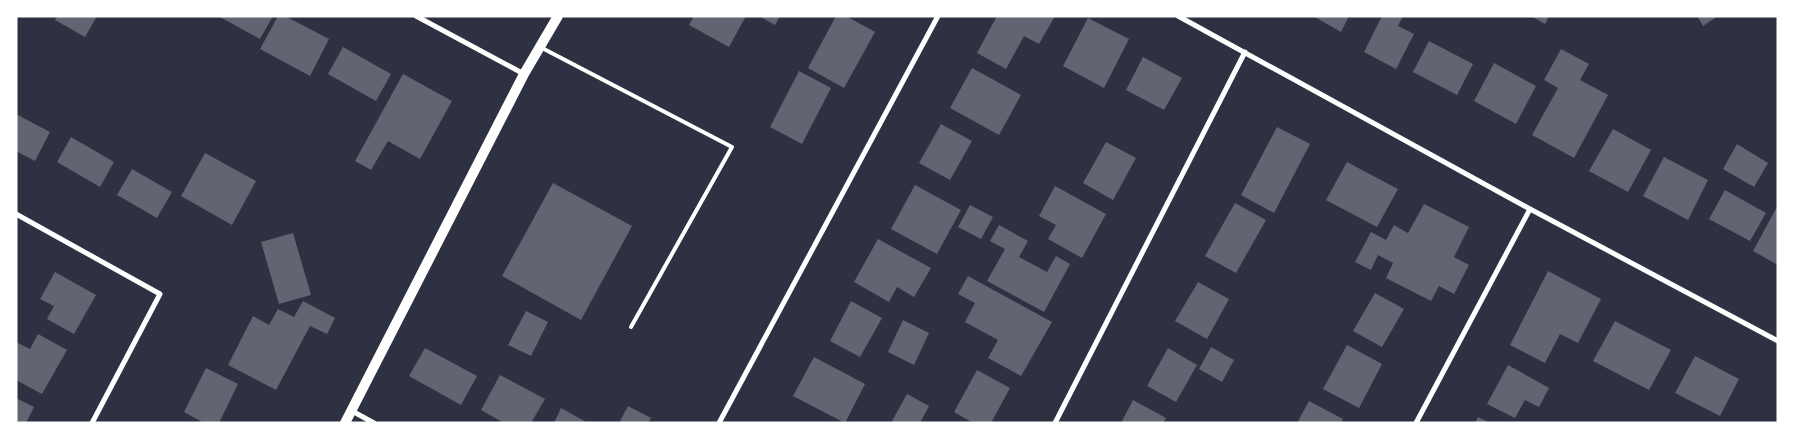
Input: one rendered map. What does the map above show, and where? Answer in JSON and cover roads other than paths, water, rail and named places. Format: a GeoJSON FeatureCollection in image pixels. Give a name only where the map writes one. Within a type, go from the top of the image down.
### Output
{"type":"FeatureCollection","features":[{"type":"Feature","properties":{"kind":"main road"},"geometry":{"type":"LineString","coordinates":[[345,423],[524,74],[558,16]]}},
{"type":"Feature","properties":{"kind":"street"},"geometry":{"type":"LineString","coordinates":[[416,16],[524,74]]}},
{"type":"Feature","properties":{"kind":"street"},"geometry":{"type":"LineString","coordinates":[[720,423],[938,16]]}},
{"type":"Feature","properties":{"kind":"street"},"geometry":{"type":"LineString","coordinates":[[1178,16],[1530,209],[1778,341]]}},
{"type":"Feature","properties":{"kind":"street"},"geometry":{"type":"LineString","coordinates":[[1055,423],[1245,52]]}},
{"type":"Feature","properties":{"kind":"street"},"geometry":{"type":"LineString","coordinates":[[1416,423],[1530,209]]}},
{"type":"Feature","properties":{"kind":"street"},"geometry":{"type":"LineString","coordinates":[[16,214],[160,294],[92,423]]}},
{"type":"Feature","properties":{"kind":"street"},"geometry":{"type":"LineString","coordinates":[[352,411],[374,423]]}},
{"type":"Feature","properties":{"kind":"lane"},"geometry":{"type":"LineString","coordinates":[[540,47],[732,147],[631,327]]}}]}
